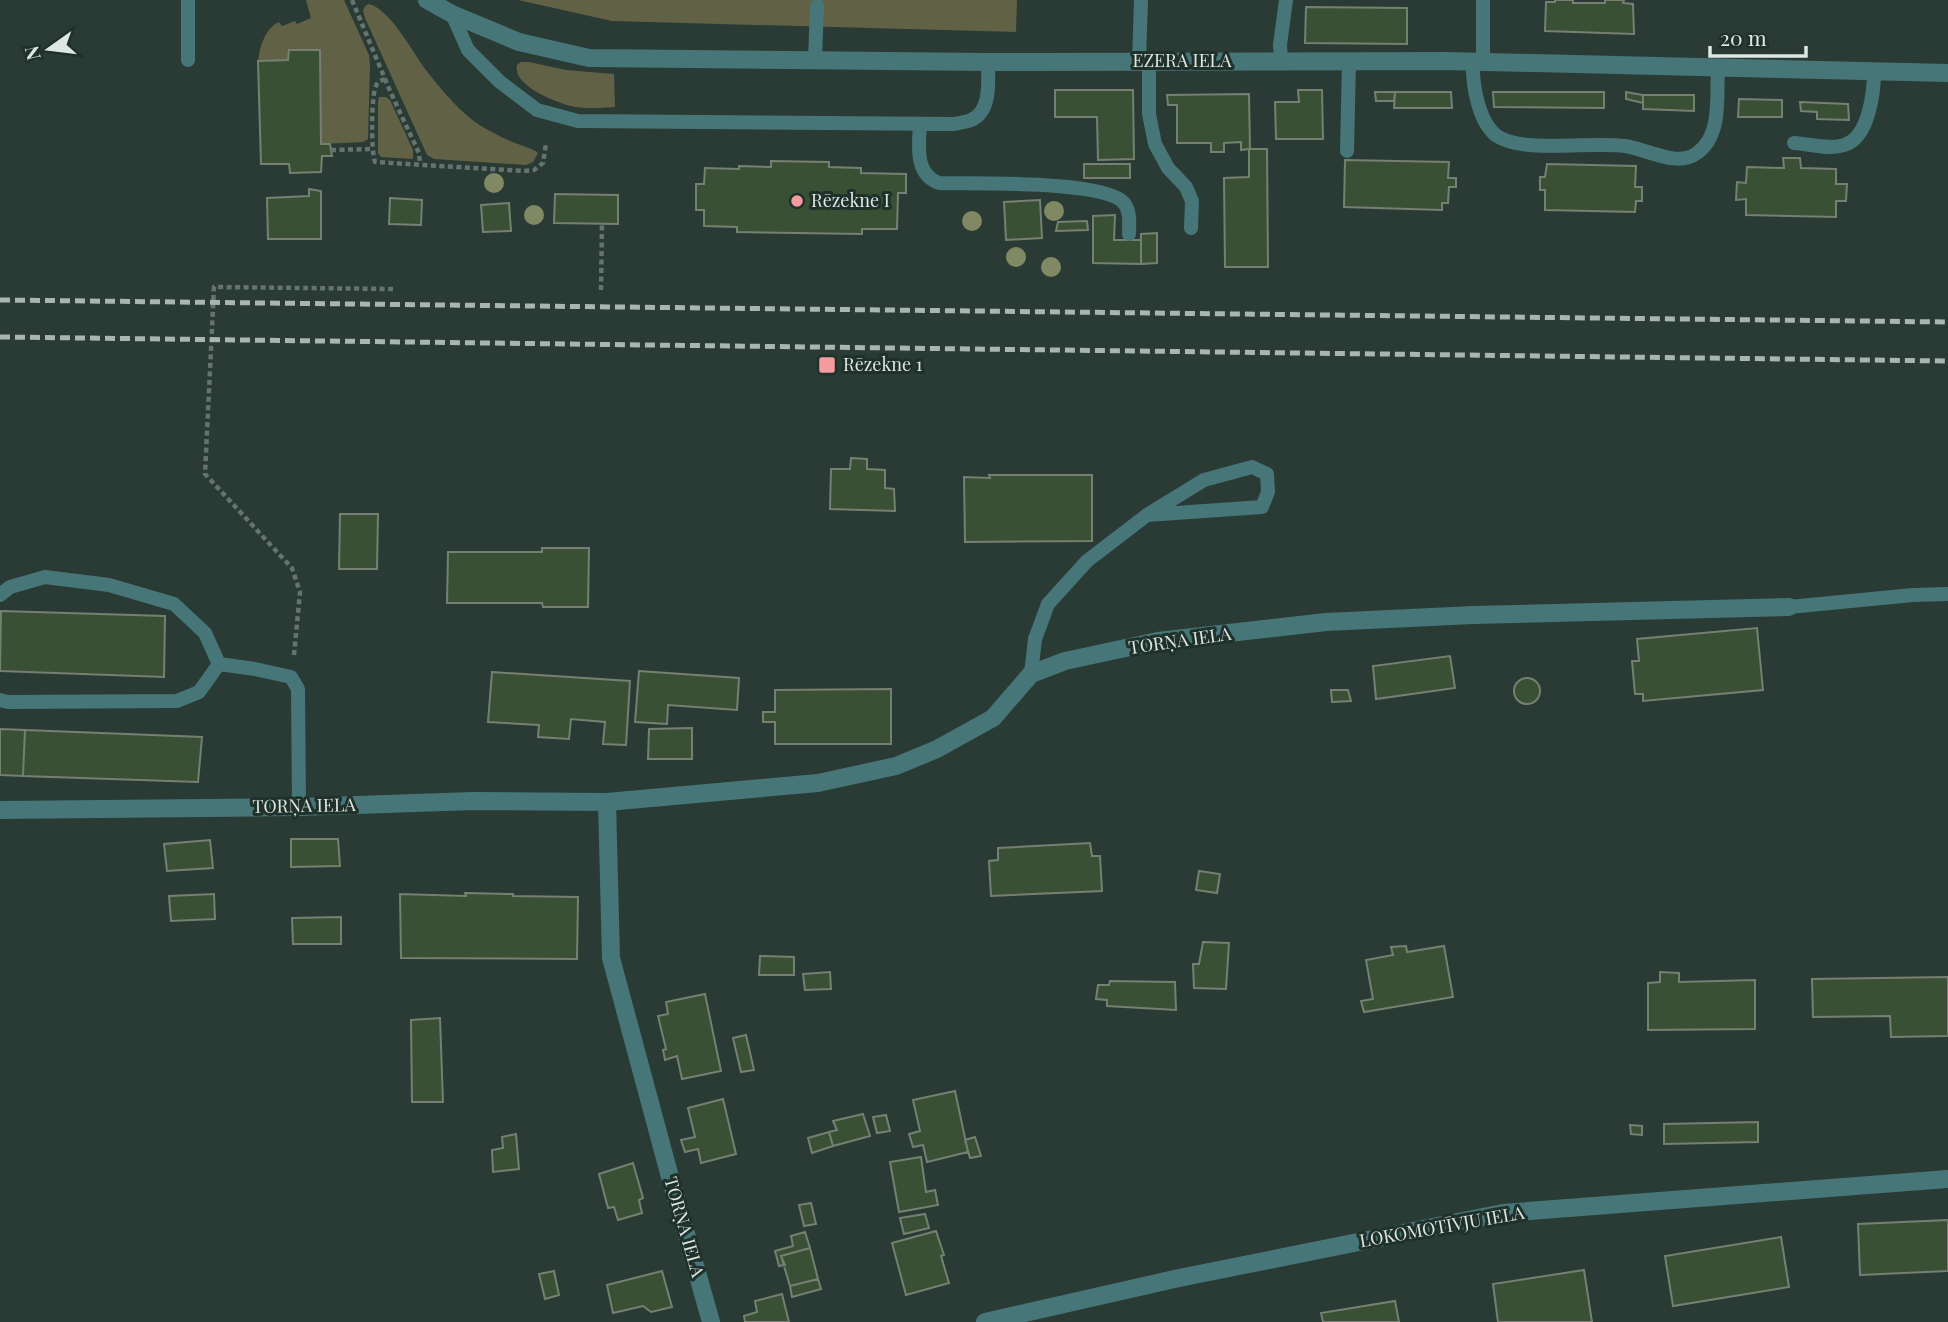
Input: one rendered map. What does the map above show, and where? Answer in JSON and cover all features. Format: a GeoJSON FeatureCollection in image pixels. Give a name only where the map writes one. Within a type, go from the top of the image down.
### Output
{"type":"FeatureCollection","features":[{"type":"Feature","properties":{"kind":"street","name":"EZERA IELA"},"geometry":{"type":"LineString","coordinates":[[427,0],[452,14],[519,42],[589,58],[988,62],[1478,62],[1948,72]]}},
{"type":"Feature","properties":{"kind":"street","name":"TORŅA IELA"},"geometry":{"type":"LineString","coordinates":[[0,810],[607,802],[818,783],[896,766],[937,749],[993,718],[1031,674],[1065,661],[1158,641],[1326,622],[1473,615],[1789,607]]}},
{"type":"Feature","properties":{"kind":"street","name":"TORŅA IELA"},"geometry":{"type":"LineString","coordinates":[[607,802],[611,958],[711,1322]]}},
{"type":"Feature","properties":{"kind":"street","name":"LOKOMOTĪVJU IELA"},"geometry":{"type":"LineString","coordinates":[[985,1322],[1179,1278],[1503,1213],[1948,1179]]}},
{"type":"Feature","properties":{"kind":"lane"},"geometry":{"type":"LineString","coordinates":[[188,0],[188,60]]}},
{"type":"Feature","properties":{"kind":"lane"},"geometry":{"type":"LineString","coordinates":[[1141,0],[1149,114],[1155,145],[1168,168],[1186,187],[1192,201],[1191,228]]}},
{"type":"Feature","properties":{"kind":"lane"},"geometry":{"type":"LineString","coordinates":[[1281,61],[1280,45],[1286,0]]}},
{"type":"Feature","properties":{"kind":"lane"},"geometry":{"type":"LineString","coordinates":[[1483,0],[1478,62],[1472,79],[1485,121],[1497,135],[1516,144],[1625,146],[1681,159],[1697,153],[1707,141],[1715,123],[1718,67]]}},
{"type":"Feature","properties":{"kind":"lane"},"geometry":{"type":"LineString","coordinates":[[815,60],[817,6]]}},
{"type":"Feature","properties":{"kind":"lane"},"geometry":{"type":"LineString","coordinates":[[452,14],[468,50],[500,82],[537,110],[578,121],[954,124],[973,120],[984,109],[988,62]]}},
{"type":"Feature","properties":{"kind":"lane"},"geometry":{"type":"LineString","coordinates":[[1347,151],[1349,61]]}},
{"type":"Feature","properties":{"kind":"lane"},"geometry":{"type":"LineString","coordinates":[[1794,143],[1838,146],[1848,144],[1858,134],[1869,115],[1874,71]]}},
{"type":"Feature","properties":{"kind":"lane"},"geometry":{"type":"LineString","coordinates":[[919,124],[921,164],[926,175],[932,180],[939,183],[1071,187],[1102,192],[1117,197],[1126,205],[1129,213],[1129,234]]}},
{"type":"Feature","properties":{"kind":"lane"},"geometry":{"type":"LineString","coordinates":[[1031,674],[1035,639],[1048,604],[1087,561],[1147,515],[1204,480],[1252,467],[1267,474],[1268,492],[1262,507],[1147,515]]}},
{"type":"Feature","properties":{"kind":"lane"},"geometry":{"type":"LineString","coordinates":[[0,595],[10,587],[45,577],[109,585],[174,604],[205,633],[219,664]]}},
{"type":"Feature","properties":{"kind":"lane"},"geometry":{"type":"LineString","coordinates":[[1789,607],[1948,594]]}},
{"type":"Feature","properties":{"kind":"lane"},"geometry":{"type":"LineString","coordinates":[[219,664],[291,677],[298,689],[299,807]]}},
{"type":"Feature","properties":{"kind":"lane"},"geometry":{"type":"LineString","coordinates":[[0,700],[177,701],[199,692],[219,664]]}},
{"type":"Feature","properties":{"kind":"path"},"geometry":{"type":"LineString","coordinates":[[352,0],[419,153],[420,164]]}},
{"type":"Feature","properties":{"kind":"path"},"geometry":{"type":"LineString","coordinates":[[385,79],[375,87],[372,149],[375,162],[534,170],[543,163],[546,144]]}},
{"type":"Feature","properties":{"kind":"path"},"geometry":{"type":"LineString","coordinates":[[331,150],[372,149]]}},
{"type":"Feature","properties":{"kind":"path"},"geometry":{"type":"LineString","coordinates":[[601,290],[602,224]]}},
{"type":"Feature","properties":{"kind":"path"},"geometry":{"type":"LineString","coordinates":[[291,677],[300,592],[292,568],[205,474],[214,288],[393,289]]}},
{"type":"Feature","properties":{"kind":"green space"},"geometry":{"type":"Polygon","coordinates":[[[306,0],[344,0],[369,55],[368,139],[363,142],[321,144],[320,50],[289,50],[288,60],[258,61],[264,38],[274,25],[279,22],[282,26],[295,21],[297,24],[311,18],[306,0]]]}},
{"type":"Feature","properties":{"kind":"green space"},"geometry":{"type":"Polygon","coordinates":[[[518,0],[1017,0],[1016,32],[612,21],[518,0]]]}},
{"type":"Feature","properties":{"kind":"green space"},"geometry":{"type":"Polygon","coordinates":[[[369,4],[378,8],[394,24],[429,74],[456,105],[488,130],[536,151],[538,153],[533,162],[526,165],[434,159],[427,155],[365,18],[363,11],[369,4]]]}},
{"type":"Feature","properties":{"kind":"green space"},"geometry":{"type":"Polygon","coordinates":[[[521,62],[566,70],[614,74],[615,107],[576,107],[538,93],[517,73],[517,65],[521,62]]]}},
{"type":"Feature","properties":{"kind":"green space"},"geometry":{"type":"Polygon","coordinates":[[[379,97],[390,100],[413,150],[413,159],[381,157],[378,153],[379,97]]]}},
{"type":"Feature","properties":{"kind":"building"},"geometry":{"type":"Polygon","coordinates":[[[1555,0],[1605,3],[1605,0],[1624,0],[1623,3],[1633,4],[1634,34],[1545,31],[1546,2],[1555,0]]]}},
{"type":"Feature","properties":{"kind":"building"},"geometry":{"type":"Polygon","coordinates":[[[1306,7],[1407,8],[1407,44],[1305,43],[1306,7]]]}},
{"type":"Feature","properties":{"kind":"building"},"geometry":{"type":"Polygon","coordinates":[[[289,50],[320,50],[321,144],[330,144],[332,156],[322,156],[321,172],[290,173],[289,164],[261,164],[258,61],[288,60],[289,50]]]}},
{"type":"Feature","properties":{"kind":"building"},"geometry":{"type":"Polygon","coordinates":[[[1055,90],[1133,90],[1134,159],[1098,160],[1097,117],[1055,117],[1055,90]]]}},
{"type":"Feature","properties":{"kind":"building"},"geometry":{"type":"Polygon","coordinates":[[[1298,90],[1322,90],[1323,139],[1276,139],[1275,102],[1299,102],[1298,90]]]}},
{"type":"Feature","properties":{"kind":"building"},"geometry":{"type":"Polygon","coordinates":[[[1375,92],[1395,92],[1394,101],[1376,101],[1375,92]]]}},
{"type":"Feature","properties":{"kind":"building"},"geometry":{"type":"Polygon","coordinates":[[[1395,92],[1451,92],[1452,108],[1394,108],[1395,92]]]}},
{"type":"Feature","properties":{"kind":"building"},"geometry":{"type":"Polygon","coordinates":[[[1493,92],[1604,92],[1604,108],[1494,107],[1493,92]]]}},
{"type":"Feature","properties":{"kind":"building"},"geometry":{"type":"Polygon","coordinates":[[[1626,92],[1643,95],[1643,103],[1626,99],[1626,92]]]}},
{"type":"Feature","properties":{"kind":"building"},"geometry":{"type":"Polygon","coordinates":[[[1249,94],[1250,149],[1267,149],[1268,267],[1225,267],[1224,178],[1249,177],[1249,149],[1241,150],[1241,142],[1224,143],[1224,152],[1211,152],[1211,143],[1177,143],[1177,105],[1168,105],[1167,95],[1249,94]]]}},
{"type":"Feature","properties":{"kind":"building"},"geometry":{"type":"Polygon","coordinates":[[[1643,95],[1694,95],[1694,111],[1643,109],[1643,95]]]}},
{"type":"Feature","properties":{"kind":"building"},"geometry":{"type":"Polygon","coordinates":[[[1739,99],[1782,100],[1782,117],[1738,117],[1739,99]]]}},
{"type":"Feature","properties":{"kind":"building"},"geometry":{"type":"Polygon","coordinates":[[[1800,102],[1848,104],[1849,120],[1817,119],[1817,112],[1801,111],[1800,102]]]}},
{"type":"Feature","properties":{"kind":"building"},"geometry":{"type":"Polygon","coordinates":[[[1783,158],[1800,158],[1801,168],[1836,169],[1836,184],[1847,184],[1846,201],[1836,201],[1836,217],[1746,215],[1746,199],[1736,200],[1737,182],[1746,183],[1747,167],[1784,168],[1783,158]]]}},
{"type":"Feature","properties":{"kind":"building"},"geometry":{"type":"Polygon","coordinates":[[[1345,160],[1449,162],[1448,178],[1456,178],[1456,187],[1449,187],[1448,203],[1442,203],[1442,210],[1344,207],[1345,160]]]}},
{"type":"Feature","properties":{"kind":"building","name":"Rēzekne I"},"geometry":{"type":"Polygon","coordinates":[[[771,161],[829,162],[829,167],[861,168],[861,173],[906,174],[906,193],[898,193],[897,229],[862,229],[862,234],[737,232],[737,227],[704,226],[704,210],[696,210],[696,184],[704,184],[705,168],[771,167],[771,161]]]}},
{"type":"Feature","properties":{"kind":"building"},"geometry":{"type":"Polygon","coordinates":[[[1084,164],[1130,164],[1130,178],[1084,178],[1084,164]]]}},
{"type":"Feature","properties":{"kind":"building"},"geometry":{"type":"Polygon","coordinates":[[[1547,164],[1636,166],[1635,187],[1642,187],[1642,201],[1636,201],[1635,212],[1545,210],[1545,190],[1540,190],[1540,177],[1545,177],[1547,164]]]}},
{"type":"Feature","properties":{"kind":"building"},"geometry":{"type":"Polygon","coordinates":[[[309,189],[321,191],[321,239],[268,239],[267,198],[309,196],[309,189]]]}},
{"type":"Feature","properties":{"kind":"building"},"geometry":{"type":"Polygon","coordinates":[[[555,194],[618,195],[618,224],[554,223],[555,194]]]}},
{"type":"Feature","properties":{"kind":"building"},"geometry":{"type":"Polygon","coordinates":[[[390,198],[422,200],[421,225],[389,224],[390,198]]]}},
{"type":"Feature","properties":{"kind":"building"},"geometry":{"type":"Polygon","coordinates":[[[1040,200],[1042,238],[1006,240],[1004,202],[1040,200]]]}},
{"type":"Feature","properties":{"kind":"building"},"geometry":{"type":"Polygon","coordinates":[[[509,203],[511,231],[483,232],[481,205],[509,203]]]}},
{"type":"Feature","properties":{"kind":"building"},"geometry":{"type":"Polygon","coordinates":[[[1115,215],[1114,240],[1141,240],[1141,264],[1093,263],[1093,216],[1115,215]]]}},
{"type":"Feature","properties":{"kind":"building"},"geometry":{"type":"Polygon","coordinates":[[[1087,221],[1088,230],[1056,231],[1058,222],[1087,221]]]}},
{"type":"Feature","properties":{"kind":"building"},"geometry":{"type":"Polygon","coordinates":[[[1157,233],[1157,263],[1141,264],[1141,234],[1157,233]]]}},
{"type":"Feature","properties":{"kind":"building"},"geometry":{"type":"Polygon","coordinates":[[[851,458],[867,459],[867,469],[885,470],[885,488],[894,489],[895,511],[830,509],[831,469],[850,469],[851,458]]]}},
{"type":"Feature","properties":{"kind":"building"},"geometry":{"type":"Polygon","coordinates":[[[989,475],[1092,475],[1092,541],[965,542],[964,477],[990,478],[989,475]]]}},
{"type":"Feature","properties":{"kind":"building"},"geometry":{"type":"Polygon","coordinates":[[[340,514],[378,514],[377,569],[339,569],[340,514]]]}},
{"type":"Feature","properties":{"kind":"building"},"geometry":{"type":"Polygon","coordinates":[[[542,548],[589,548],[588,607],[543,607],[542,603],[447,603],[448,552],[542,552],[542,548]]]}},
{"type":"Feature","properties":{"kind":"building"},"geometry":{"type":"Polygon","coordinates":[[[1,611],[165,616],[164,677],[0,671],[1,611]]]}},
{"type":"Feature","properties":{"kind":"building"},"geometry":{"type":"Polygon","coordinates":[[[1757,628],[1763,690],[1643,701],[1643,694],[1635,694],[1632,661],[1639,661],[1637,639],[1757,628]]]}},
{"type":"Feature","properties":{"kind":"building"},"geometry":{"type":"Polygon","coordinates":[[[1450,656],[1455,688],[1376,699],[1373,666],[1450,656]]]}},
{"type":"Feature","properties":{"kind":"building"},"geometry":{"type":"Polygon","coordinates":[[[639,671],[739,678],[737,710],[668,705],[667,724],[635,722],[639,671]]]}},
{"type":"Feature","properties":{"kind":"building"},"geometry":{"type":"Polygon","coordinates":[[[492,672],[630,681],[626,745],[603,744],[605,722],[571,719],[569,739],[538,737],[539,725],[488,722],[492,672]]]}},
{"type":"Feature","properties":{"kind":"building"},"geometry":{"type":"Polygon","coordinates":[[[1527,678],[1536,682],[1540,691],[1536,700],[1527,704],[1518,700],[1514,691],[1518,682],[1527,678]]]}},
{"type":"Feature","properties":{"kind":"building"},"geometry":{"type":"Polygon","coordinates":[[[891,689],[891,744],[775,744],[775,722],[763,722],[763,712],[775,712],[775,690],[891,689]]]}},
{"type":"Feature","properties":{"kind":"building"},"geometry":{"type":"Polygon","coordinates":[[[1331,690],[1348,690],[1351,701],[1332,702],[1331,690]]]}},
{"type":"Feature","properties":{"kind":"building"},"geometry":{"type":"Polygon","coordinates":[[[692,728],[692,759],[648,759],[649,729],[692,728]]]}},
{"type":"Feature","properties":{"kind":"building"},"geometry":{"type":"Polygon","coordinates":[[[0,729],[25,730],[23,776],[0,775],[0,729]]]}},
{"type":"Feature","properties":{"kind":"building"},"geometry":{"type":"Polygon","coordinates":[[[25,730],[202,737],[198,782],[23,776],[25,730]]]}},
{"type":"Feature","properties":{"kind":"building"},"geometry":{"type":"Polygon","coordinates":[[[291,839],[338,839],[340,866],[291,867],[291,839]]]}},
{"type":"Feature","properties":{"kind":"building"},"geometry":{"type":"Polygon","coordinates":[[[210,840],[213,868],[167,871],[164,844],[210,840]]]}},
{"type":"Feature","properties":{"kind":"building"},"geometry":{"type":"Polygon","coordinates":[[[1090,843],[1092,856],[1100,856],[1102,891],[991,896],[989,861],[998,860],[998,848],[1090,843]]]}},
{"type":"Feature","properties":{"kind":"building"},"geometry":{"type":"Polygon","coordinates":[[[1199,871],[1220,874],[1217,893],[1196,890],[1199,871]]]}},
{"type":"Feature","properties":{"kind":"building"},"geometry":{"type":"Polygon","coordinates":[[[465,893],[578,897],[577,959],[401,958],[400,894],[466,896],[465,893]]]}},
{"type":"Feature","properties":{"kind":"building"},"geometry":{"type":"Polygon","coordinates":[[[214,894],[215,919],[171,921],[169,896],[214,894]]]}},
{"type":"Feature","properties":{"kind":"building"},"geometry":{"type":"Polygon","coordinates":[[[341,917],[341,944],[293,944],[292,918],[341,917]]]}},
{"type":"Feature","properties":{"kind":"building"},"geometry":{"type":"Polygon","coordinates":[[[1203,942],[1229,943],[1226,989],[1194,988],[1193,964],[1199,964],[1203,942]]]}},
{"type":"Feature","properties":{"kind":"building"},"geometry":{"type":"Polygon","coordinates":[[[1406,946],[1407,952],[1444,946],[1453,997],[1364,1012],[1361,1001],[1373,999],[1366,960],[1393,955],[1391,947],[1406,946]]]}},
{"type":"Feature","properties":{"kind":"building"},"geometry":{"type":"Polygon","coordinates":[[[760,956],[794,957],[794,975],[759,975],[760,956]]]}},
{"type":"Feature","properties":{"kind":"building"},"geometry":{"type":"Polygon","coordinates":[[[830,972],[831,989],[805,990],[803,974],[830,972]]]}},
{"type":"Feature","properties":{"kind":"building"},"geometry":{"type":"Polygon","coordinates":[[[1660,972],[1679,973],[1679,982],[1755,980],[1755,1029],[1648,1030],[1648,983],[1660,982],[1660,972]]]}},
{"type":"Feature","properties":{"kind":"building"},"geometry":{"type":"Polygon","coordinates":[[[1948,977],[1948,1036],[1891,1037],[1890,1016],[1813,1017],[1812,979],[1948,977]]]}},
{"type":"Feature","properties":{"kind":"building"},"geometry":{"type":"Polygon","coordinates":[[[1110,981],[1175,982],[1176,1010],[1107,1006],[1107,1000],[1096,999],[1098,985],[1109,985],[1110,981]]]}},
{"type":"Feature","properties":{"kind":"building"},"geometry":{"type":"Polygon","coordinates":[[[705,994],[721,1071],[682,1079],[677,1056],[665,1060],[663,1050],[666,1049],[658,1016],[668,1014],[666,1002],[705,994]]]}},
{"type":"Feature","properties":{"kind":"building"},"geometry":{"type":"Polygon","coordinates":[[[440,1018],[443,1102],[412,1102],[411,1020],[440,1018]]]}},
{"type":"Feature","properties":{"kind":"building"},"geometry":{"type":"Polygon","coordinates":[[[746,1035],[754,1070],[741,1072],[733,1038],[746,1035]]]}},
{"type":"Feature","properties":{"kind":"building"},"geometry":{"type":"Polygon","coordinates":[[[955,1091],[968,1152],[927,1162],[923,1145],[913,1147],[909,1134],[920,1131],[913,1100],[955,1091]]]}},
{"type":"Feature","properties":{"kind":"building"},"geometry":{"type":"Polygon","coordinates":[[[723,1099],[736,1154],[701,1163],[698,1149],[685,1152],[681,1140],[695,1137],[688,1108],[723,1099]]]}},
{"type":"Feature","properties":{"kind":"building"},"geometry":{"type":"Polygon","coordinates":[[[863,1114],[870,1136],[833,1146],[829,1132],[837,1130],[833,1121],[863,1114]]]}},
{"type":"Feature","properties":{"kind":"building"},"geometry":{"type":"Polygon","coordinates":[[[886,1115],[890,1131],[877,1133],[873,1117],[886,1115]]]}},
{"type":"Feature","properties":{"kind":"building"},"geometry":{"type":"Polygon","coordinates":[[[1758,1122],[1758,1142],[1664,1144],[1664,1124],[1758,1122]]]}},
{"type":"Feature","properties":{"kind":"building"},"geometry":{"type":"Polygon","coordinates":[[[1630,1125],[1642,1126],[1642,1135],[1631,1134],[1630,1125]]]}},
{"type":"Feature","properties":{"kind":"building"},"geometry":{"type":"Polygon","coordinates":[[[829,1132],[833,1146],[812,1153],[808,1138],[829,1132]]]}},
{"type":"Feature","properties":{"kind":"building"},"geometry":{"type":"Polygon","coordinates":[[[516,1134],[519,1169],[493,1172],[492,1150],[503,1148],[502,1137],[516,1134]]]}},
{"type":"Feature","properties":{"kind":"building"},"geometry":{"type":"Polygon","coordinates":[[[975,1137],[981,1156],[970,1158],[965,1140],[975,1137]]]}},
{"type":"Feature","properties":{"kind":"building"},"geometry":{"type":"Polygon","coordinates":[[[921,1157],[926,1192],[935,1190],[938,1205],[899,1212],[890,1162],[921,1157]]]}},
{"type":"Feature","properties":{"kind":"building"},"geometry":{"type":"Polygon","coordinates":[[[633,1163],[643,1198],[639,1200],[642,1213],[618,1220],[614,1207],[608,1208],[599,1174],[633,1163]]]}},
{"type":"Feature","properties":{"kind":"building"},"geometry":{"type":"Polygon","coordinates":[[[811,1203],[816,1224],[804,1226],[799,1205],[811,1203]]]}},
{"type":"Feature","properties":{"kind":"building"},"geometry":{"type":"Polygon","coordinates":[[[925,1214],[929,1228],[904,1234],[900,1218],[925,1214]]]}},
{"type":"Feature","properties":{"kind":"building"},"geometry":{"type":"Polygon","coordinates":[[[1948,1220],[1948,1271],[1860,1275],[1858,1224],[1948,1220]]]}},
{"type":"Feature","properties":{"kind":"building"},"geometry":{"type":"Polygon","coordinates":[[[936,1231],[949,1283],[906,1295],[892,1243],[936,1231]]]}},
{"type":"Feature","properties":{"kind":"building"},"geometry":{"type":"Polygon","coordinates":[[[805,1232],[810,1248],[781,1256],[785,1265],[779,1266],[775,1251],[793,1246],[791,1236],[805,1232]]]}},
{"type":"Feature","properties":{"kind":"building"},"geometry":{"type":"Polygon","coordinates":[[[1781,1237],[1789,1287],[1673,1306],[1665,1256],[1781,1237]]]}},
{"type":"Feature","properties":{"kind":"building"},"geometry":{"type":"Polygon","coordinates":[[[810,1248],[818,1279],[790,1286],[781,1256],[810,1248]]]}},
{"type":"Feature","properties":{"kind":"building"},"geometry":{"type":"Polygon","coordinates":[[[1584,1270],[1592,1322],[1498,1322],[1493,1284],[1584,1270]]]}},
{"type":"Feature","properties":{"kind":"building"},"geometry":{"type":"Polygon","coordinates":[[[554,1271],[559,1295],[545,1299],[539,1274],[554,1271]]]}},
{"type":"Feature","properties":{"kind":"building"},"geometry":{"type":"Polygon","coordinates":[[[662,1271],[672,1307],[651,1312],[643,1306],[613,1313],[607,1285],[662,1271]]]}},
{"type":"Feature","properties":{"kind":"building"},"geometry":{"type":"Polygon","coordinates":[[[818,1279],[821,1289],[792,1297],[790,1286],[818,1279]]]}},
{"type":"Feature","properties":{"kind":"building"},"geometry":{"type":"Polygon","coordinates":[[[782,1294],[789,1322],[745,1322],[744,1316],[757,1312],[755,1301],[782,1294]]]}},
{"type":"Feature","properties":{"kind":"building"},"geometry":{"type":"Polygon","coordinates":[[[1395,1301],[1399,1322],[1323,1322],[1321,1313],[1395,1301]]]}},
{"type":"Feature","properties":{"kind":"railway"},"geometry":{"type":"LineString","coordinates":[[0,300],[1948,322]]}},
{"type":"Feature","properties":{"kind":"railway"},"geometry":{"type":"LineString","coordinates":[[0,337],[1948,361]]}},
{"type":"Feature","properties":{"kind":"place","name":"Rēzekne I"},"geometry":{"type":"Point","coordinates":[797,201]}},
{"type":"Feature","properties":{"kind":"place","name":"Rēzekne 1"},"geometry":{"type":"Point","coordinates":[827,365]}}]}
